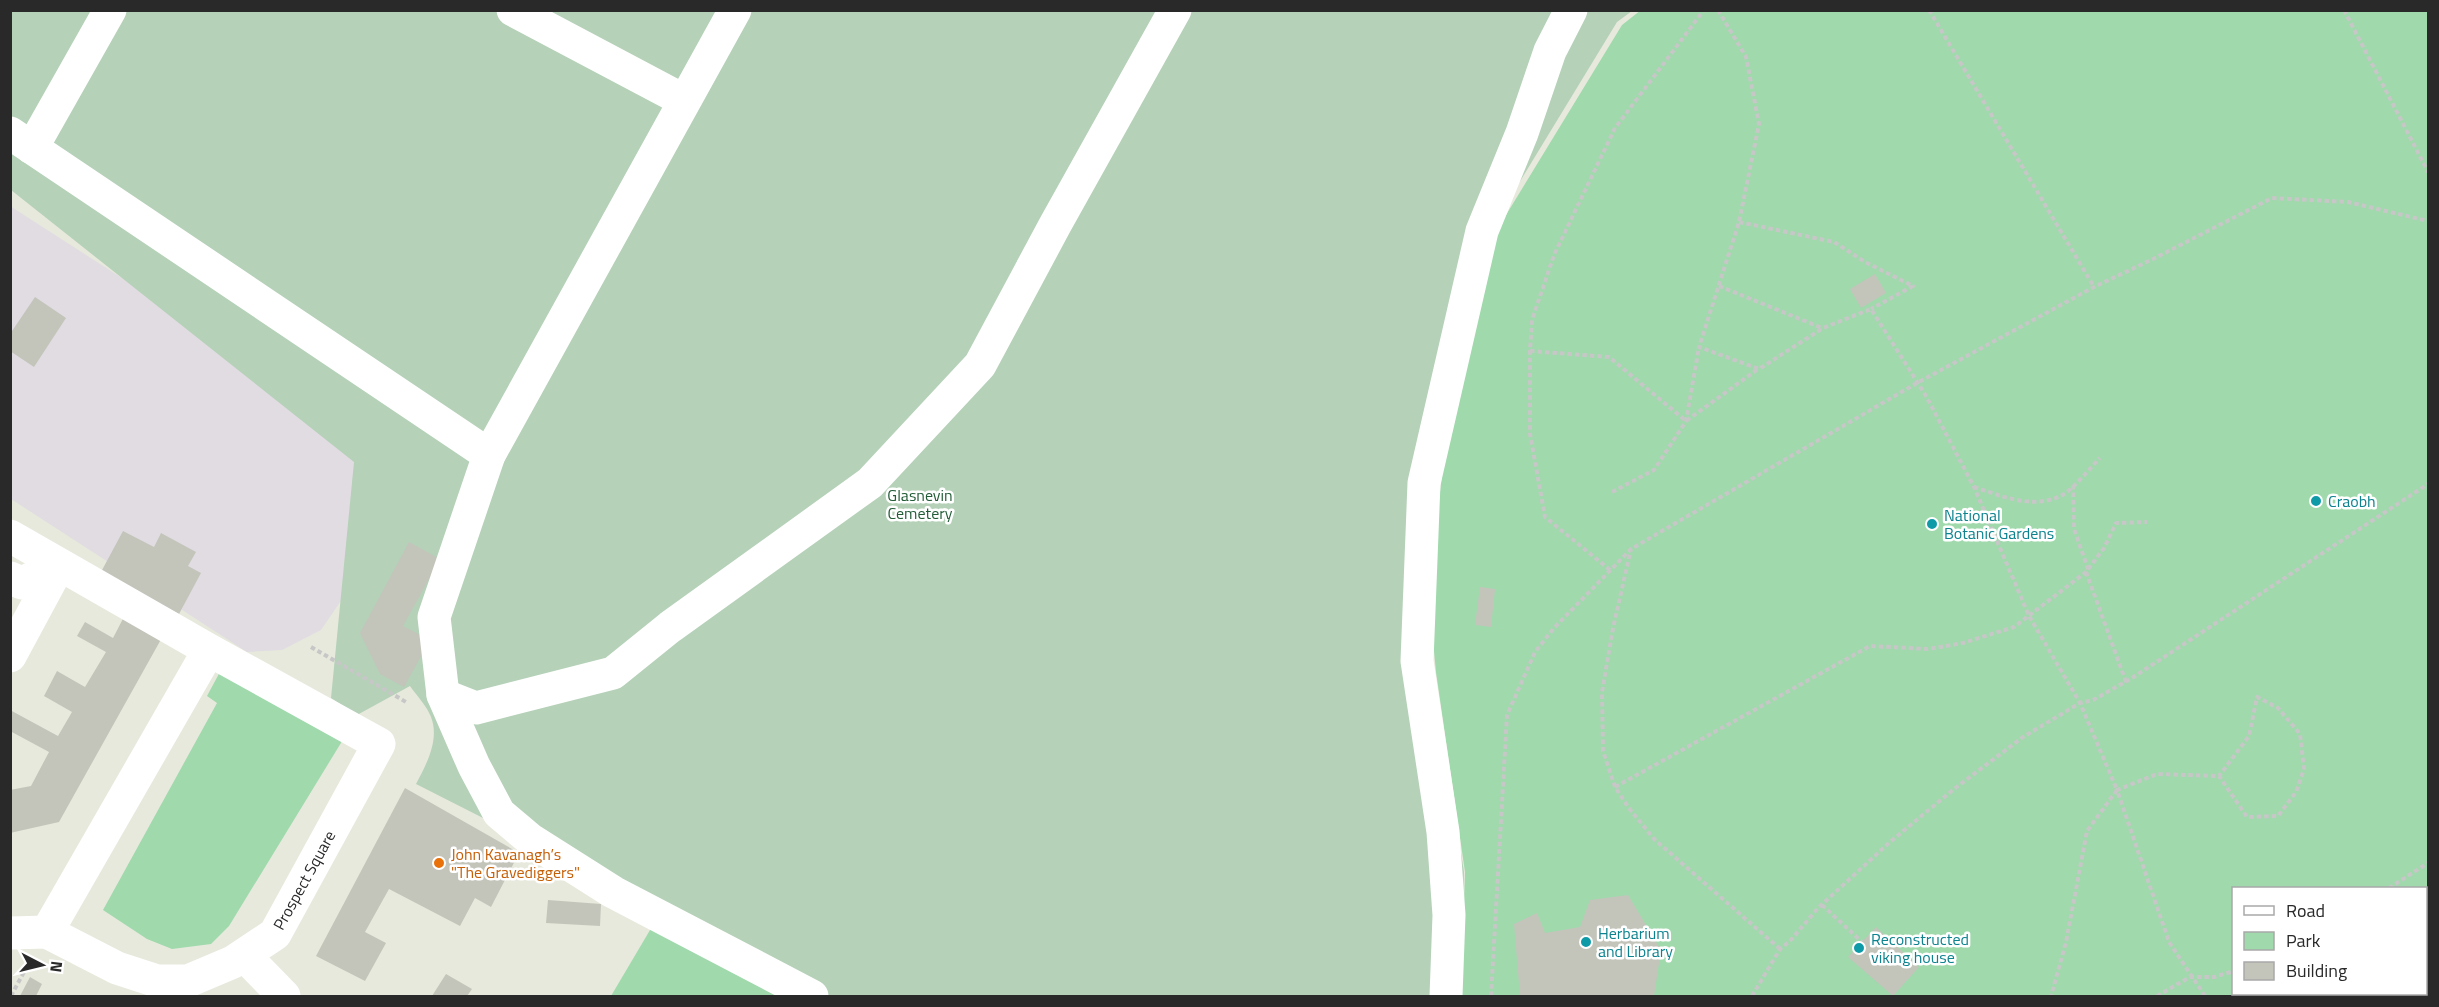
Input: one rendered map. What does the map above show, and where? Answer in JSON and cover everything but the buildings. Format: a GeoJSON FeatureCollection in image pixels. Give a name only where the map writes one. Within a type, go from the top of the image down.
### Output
{"type":"FeatureCollection","features":[{"type":"Feature","properties":{"kind":"street"},"geometry":{"type":"LineString","coordinates":[[110,10],[21,140],[489,454]]}},
{"type":"Feature","properties":{"kind":"street"},"geometry":{"type":"LineString","coordinates":[[513,10],[683,100]]}},
{"type":"Feature","properties":{"kind":"street"},"geometry":{"type":"LineString","coordinates":[[735,10],[683,100],[489,454],[434,616],[443,695],[474,766],[499,813],[531,840],[613,892],[812,996]]}},
{"type":"Feature","properties":{"kind":"street"},"geometry":{"type":"LineString","coordinates":[[443,695],[476,708],[613,673],[670,627],[870,483],[980,365],[1175,10]]}},
{"type":"Feature","properties":{"kind":"street"},"geometry":{"type":"LineString","coordinates":[[1446,996],[1449,915],[1443,832],[1417,661],[1424,483],[1482,231],[1522,133],[1550,51],[1571,10]]}},
{"type":"Feature","properties":{"kind":"street"},"geometry":{"type":"LineString","coordinates":[[10,536],[209,650],[46,933],[10,933]]}},
{"type":"Feature","properties":{"kind":"street"},"geometry":{"type":"LineString","coordinates":[[10,578],[22,584],[59,565]]}},
{"type":"Feature","properties":{"kind":"street"},"geometry":{"type":"LineString","coordinates":[[10,656],[59,565]]}},
{"type":"Feature","properties":{"kind":"street","name":"Prospect Square"},"geometry":{"type":"LineString","coordinates":[[46,933],[117,968],[153,989],[188,981],[244,955],[275,934],[379,744],[209,650]]}},
{"type":"Feature","properties":{"kind":"street"},"geometry":{"type":"LineString","coordinates":[[244,955],[284,996]]}},
{"type":"Feature","properties":{"kind":"path"},"geometry":{"type":"LineString","coordinates":[[1610,570],[1545,517],[1530,434],[1532,320],[1554,255],[1615,128],[1704,10]]}},
{"type":"Feature","properties":{"kind":"path"},"geometry":{"type":"LineString","coordinates":[[1686,421],[1699,347],[1739,222],[1759,124],[1746,57],[1719,10]]}},
{"type":"Feature","properties":{"kind":"path"},"geometry":{"type":"LineString","coordinates":[[1929,10],[2094,287]]}},
{"type":"Feature","properties":{"kind":"path"},"geometry":{"type":"LineString","coordinates":[[2344,10],[2428,172]]}},
{"type":"Feature","properties":{"kind":"path"},"geometry":{"type":"LineString","coordinates":[[1491,996],[1507,714],[1535,652],[1554,628],[1631,549],[1917,383],[2094,287],[2272,198],[2348,202],[2428,220]]}},
{"type":"Feature","properties":{"kind":"path"},"geometry":{"type":"LineString","coordinates":[[1612,492],[1654,470],[1686,421],[1759,369],[1823,328],[1871,309],[1913,286],[1865,262],[1834,242],[1739,222]]}},
{"type":"Feature","properties":{"kind":"path"},"geometry":{"type":"LineString","coordinates":[[1719,286],[1823,328]]}},
{"type":"Feature","properties":{"kind":"path"},"geometry":{"type":"LineString","coordinates":[[1871,309],[1917,383],[1974,487],[2029,616],[2080,703],[2117,790],[2169,942],[2190,977],[2205,996]]}},
{"type":"Feature","properties":{"kind":"path"},"geometry":{"type":"LineString","coordinates":[[1699,347],[1759,369]]}},
{"type":"Feature","properties":{"kind":"path"},"geometry":{"type":"LineString","coordinates":[[1530,351],[1609,357],[1686,421]]}},
{"type":"Feature","properties":{"kind":"path"},"geometry":{"type":"LineString","coordinates":[[1974,487],[2016,501],[2048,500],[2065,494],[2100,458]]}},
{"type":"Feature","properties":{"kind":"path"},"geometry":{"type":"LineString","coordinates":[[1752,996],[1780,949],[1822,905],[1890,842],[1954,789],[2023,737],[2080,703],[2093,700],[2126,682],[2428,484]]}},
{"type":"Feature","properties":{"kind":"path"},"geometry":{"type":"LineString","coordinates":[[2073,485],[2074,529],[2088,569],[2086,572],[2126,682]]}},
{"type":"Feature","properties":{"kind":"path"},"geometry":{"type":"LineString","coordinates":[[1615,787],[1870,646],[1928,649],[1963,643],[2014,627],[2086,572],[2104,548],[2116,523],[2146,522]]}},
{"type":"Feature","properties":{"kind":"path"},"geometry":{"type":"LineString","coordinates":[[1631,549],[1613,628],[1602,692],[1603,751],[1615,787],[1654,839],[1780,949]]}},
{"type":"Feature","properties":{"kind":"path"},"geometry":{"type":"LineString","coordinates":[[311,647],[409,705]]}},
{"type":"Feature","properties":{"kind":"path"},"geometry":{"type":"LineString","coordinates":[[2257,697],[2278,708],[2300,734],[2304,769],[2296,792],[2278,816],[2247,817],[2219,776],[2249,736],[2257,697]]}},
{"type":"Feature","properties":{"kind":"path"},"geometry":{"type":"LineString","coordinates":[[2051,996],[2066,942],[2087,831],[2117,790],[2157,774],[2219,776]]}},
{"type":"Feature","properties":{"kind":"path"},"geometry":{"type":"LineString","coordinates":[[2391,887],[2428,863]]}},
{"type":"Feature","properties":{"kind":"path"},"geometry":{"type":"LineString","coordinates":[[1822,905],[1862,942]]}},
{"type":"Feature","properties":{"kind":"path"},"geometry":{"type":"LineString","coordinates":[[2157,996],[2190,977],[2214,977],[2232,972]]}},
{"type":"Feature","properties":{"kind":"path"},"geometry":{"type":"LineString","coordinates":[[11,996],[23,975]]}},
{"type":"Feature","properties":{"kind":"shaded area"},"geometry":{"type":"Polygon","coordinates":[[[10,206],[383,446],[360,573],[321,630],[282,650],[247,652],[11,499],[10,206]]]}},
{"type":"Feature","properties":{"kind":"green space","name":"National Botanic Gardens"},"geometry":{"type":"Polygon","coordinates":[[[1641,10],[2428,11],[2428,996],[1461,996],[1465,872],[1436,672],[1428,588],[1444,460],[1492,238],[1622,25],[1641,10]]]}},
{"type":"Feature","properties":{"kind":"green space","name":"Glasnevin Cemetery"},"geometry":{"type":"Polygon","coordinates":[[[10,11],[1632,11],[1617,22],[1488,234],[1436,484],[1426,585],[1434,679],[1464,872],[1461,996],[789,996],[487,820],[416,784],[431,752],[434,734],[427,709],[410,686],[357,715],[331,698],[354,462],[11,190],[10,11]]]}},
{"type":"Feature","properties":{"kind":"green space"},"geometry":{"type":"Polygon","coordinates":[[[221,670],[344,738],[229,926],[211,944],[172,949],[147,939],[103,910],[217,703],[207,696],[221,670]]]}},
{"type":"Feature","properties":{"kind":"green space"},"geometry":{"type":"Polygon","coordinates":[[[653,925],[788,996],[611,996],[653,925]]]}},
{"type":"Feature","properties":{"kind":"place","name":"Craobh"},"geometry":{"type":"Point","coordinates":[2316,501]}},
{"type":"Feature","properties":{"kind":"place","name":"National Botanic Gardens"},"geometry":{"type":"Point","coordinates":[1932,524]}},
{"type":"Feature","properties":{"kind":"place","name":"John Kavanagh’s \"The Gravediggers\""},"geometry":{"type":"Point","coordinates":[439,863]}},
{"type":"Feature","properties":{"kind":"place","name":"Herbarium and Library"},"geometry":{"type":"Point","coordinates":[1586,942]}},
{"type":"Feature","properties":{"kind":"place","name":"Reconstructed viking house"},"geometry":{"type":"Point","coordinates":[1859,948]}}]}
